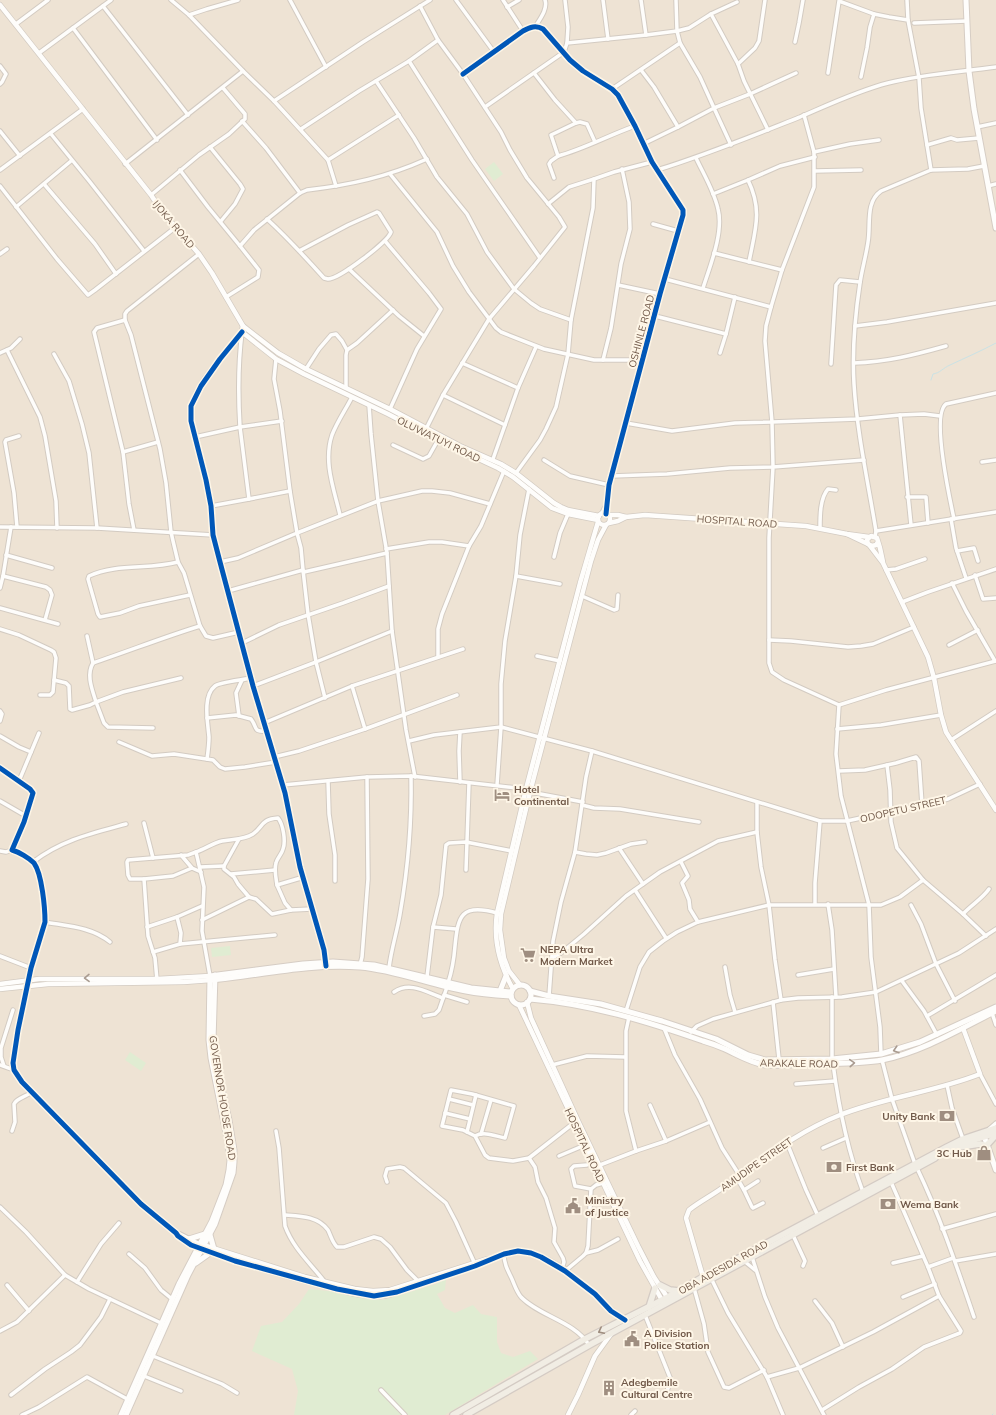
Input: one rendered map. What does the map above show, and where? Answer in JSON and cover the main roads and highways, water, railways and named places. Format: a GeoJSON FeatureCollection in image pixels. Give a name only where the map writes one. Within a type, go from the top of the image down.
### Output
{"type":"FeatureCollection","features":[{"type":"Feature","properties":{"kind":"main road"},"geometry":{"type":"LineString","coordinates":[[966,0],[969,71],[977,127],[996,228]]}},
{"type":"Feature","properties":{"kind":"main road","name":"GOVERNOR HOUSE ROAD"},"geometry":{"type":"LineString","coordinates":[[126,1415],[153,1356],[172,1299],[208,1234],[226,1185],[230,1165],[224,1120],[211,1058],[209,1033],[213,978],[326,964],[360,965]]}},
{"type":"Feature","properties":{"kind":"main road"},"geometry":{"type":"LineString","coordinates":[[360,965],[389,968],[427,977],[466,991],[512,993],[520,985],[524,986],[530,991],[528,1001],[519,1004],[516,1003],[512,993]]}},
{"type":"Feature","properties":{"kind":"main road"},"geometry":{"type":"LineString","coordinates":[[360,965],[448,985],[512,993]]}},
{"type":"Feature","properties":{"kind":"main road"},"geometry":{"type":"LineString","coordinates":[[500,991],[506,976]]}},
{"type":"Feature","properties":{"kind":"main road","name":"ARAKALE ROAD"},"geometry":{"type":"LineString","coordinates":[[530,991],[549,996],[601,1004],[626,1011],[690,1034],[724,1048],[745,1059],[765,1064],[833,1061]]}},
{"type":"Feature","properties":{"kind":"main road","name":"ARAKALE ROAD"},"geometry":{"type":"LineString","coordinates":[[528,1001],[568,1004],[604,1010],[722,1042],[758,1058],[852,1063],[901,1054],[996,1007]]}},
{"type":"Feature","properties":{"kind":"main road","name":"ARAKALE ROAD"},"geometry":{"type":"LineString","coordinates":[[938,1037],[963,1028],[994,1012]]}},
{"type":"Feature","properties":{"kind":"main road","name":"OBA ADESIDA ROAD"},"geometry":{"type":"LineString","coordinates":[[453,1415],[585,1340],[648,1308],[694,1288],[752,1257],[818,1216],[863,1192],[996,1128]]}},
{"type":"Feature","properties":{"kind":"main road"},"geometry":{"type":"LineString","coordinates":[[996,1134],[986,1133],[987,1145],[996,1168]]}},
{"type":"Feature","properties":{"kind":"main road","name":"OBA ADESIDA ROAD"},"geometry":{"type":"LineString","coordinates":[[669,1299],[679,1291],[703,1277],[891,1182],[963,1138],[986,1133]]}},
{"type":"Feature","properties":{"kind":"main road"},"geometry":{"type":"LineString","coordinates":[[987,1145],[996,1134]]}},
{"type":"Feature","properties":{"kind":"main road"},"geometry":{"type":"LineString","coordinates":[[956,1147],[980,1144],[987,1145]]}},
{"type":"Feature","properties":{"kind":"main road"},"geometry":{"type":"LineString","coordinates":[[190,1239],[208,1234],[212,1251],[194,1265]]}},
{"type":"Feature","properties":{"kind":"main road","name":"GOVERNOR HOUSE ROAD"},"geometry":{"type":"LineString","coordinates":[[121,1415],[163,1324],[194,1265],[201,1247]]}},
{"type":"Feature","properties":{"kind":"main road"},"geometry":{"type":"LineString","coordinates":[[648,1308],[658,1287],[679,1291]]}},
{"type":"Feature","properties":{"kind":"main road","name":"OBA ADESIDA ROAD"},"geometry":{"type":"LineString","coordinates":[[466,1415],[645,1315],[663,1302]]}},
{"type":"Feature","properties":{"kind":"waterway"},"geometry":{"type":"LineString","coordinates":[[931,380],[933,374],[938,373],[948,366],[996,343]]}},
{"type":"Feature","properties":{"kind":"place","name":"Hotel Continental"},"geometry":{"type":"Point","coordinates":[502,795]}},
{"type":"Feature","properties":{"kind":"place","name":"NEPA Ultra Modern Market"},"geometry":{"type":"Point","coordinates":[528,955]}},
{"type":"Feature","properties":{"kind":"place","name":"Unity Bank"},"geometry":{"type":"Point","coordinates":[947,1116]}},
{"type":"Feature","properties":{"kind":"place","name":"3C Hub"},"geometry":{"type":"Point","coordinates":[984,1153]}},
{"type":"Feature","properties":{"kind":"place","name":"First Bank"},"geometry":{"type":"Point","coordinates":[834,1167]}},
{"type":"Feature","properties":{"kind":"place","name":"Wema Bank"},"geometry":{"type":"Point","coordinates":[888,1204]}},
{"type":"Feature","properties":{"kind":"place","name":"Ministry of Justice"},"geometry":{"type":"Point","coordinates":[573,1206]}},
{"type":"Feature","properties":{"kind":"place","name":"A Division Police Station"},"geometry":{"type":"Point","coordinates":[632,1339]}},
{"type":"Feature","properties":{"kind":"place","name":"Adegbemile Cultural Centre"},"geometry":{"type":"Point","coordinates":[609,1388]}}]}
